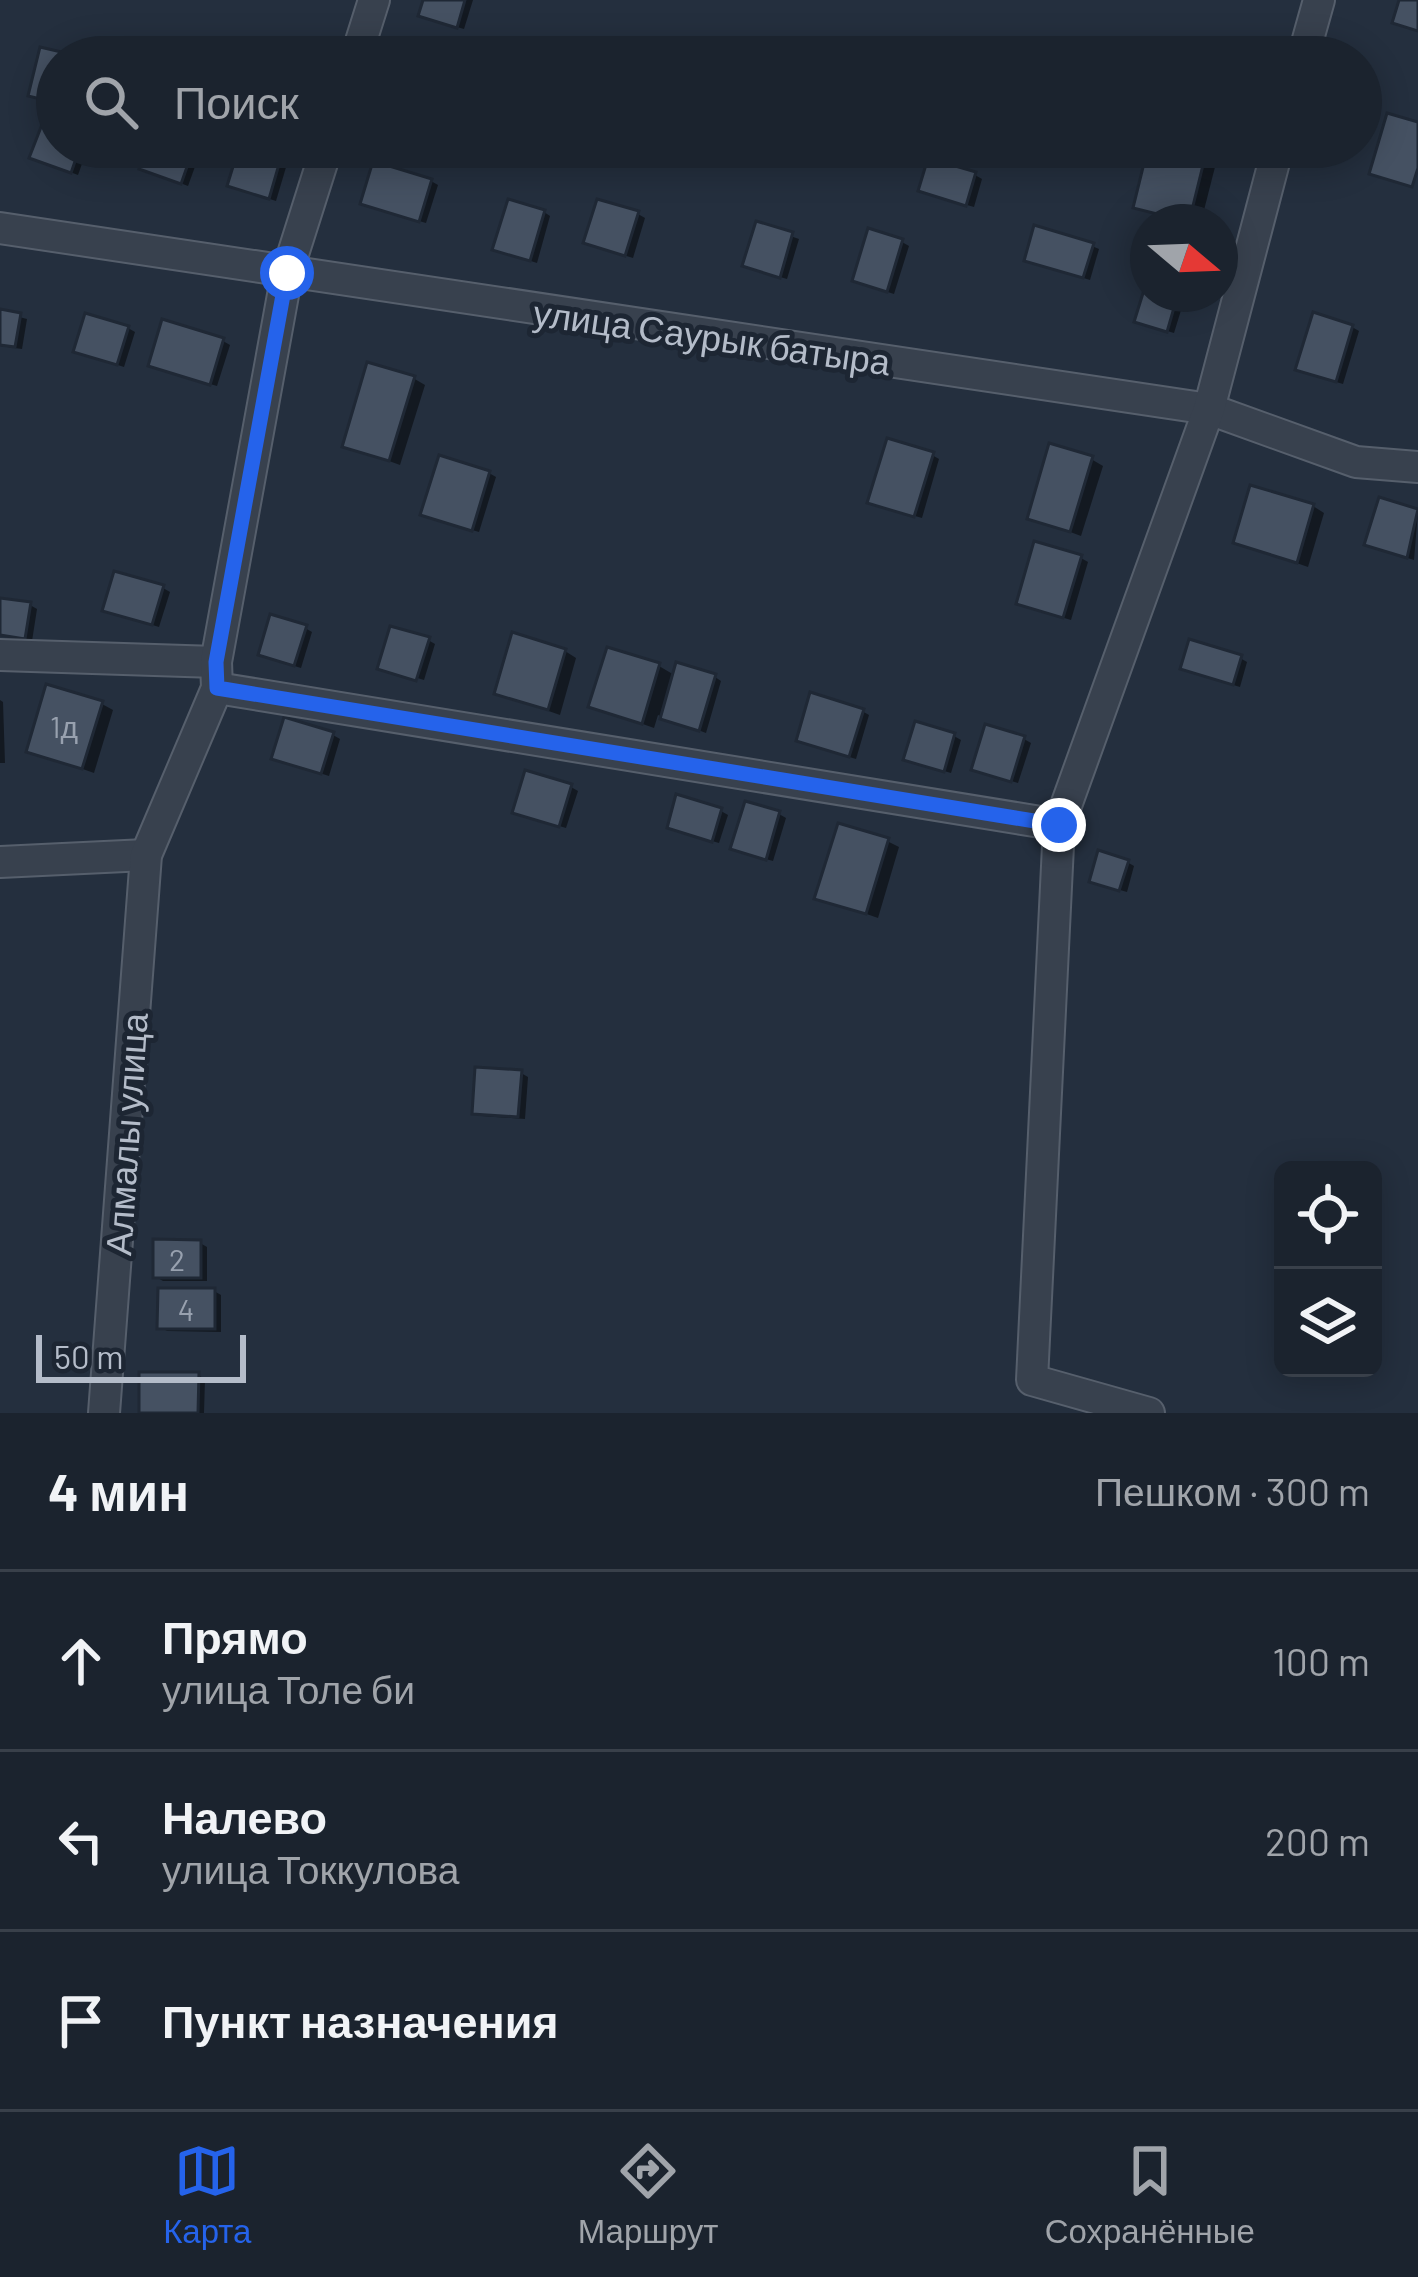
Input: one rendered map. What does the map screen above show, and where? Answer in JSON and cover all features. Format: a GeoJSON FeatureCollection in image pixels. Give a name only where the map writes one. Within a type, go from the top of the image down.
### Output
{"type":"FeatureCollection","features":[{"type":"Feature","properties":{"kind":"street"},"geometry":{"type":"LineString","coordinates":[[363,36],[374,0]]}},
{"type":"Feature","properties":{"kind":"street"},"geometry":{"type":"LineString","coordinates":[[1309,36],[1319,0]]}},
{"type":"Feature","properties":{"kind":"street","name":"Алмалы улица"},"geometry":{"type":"LineString","coordinates":[[104,1413],[146,855],[217,675],[287,273],[320,168]]}},
{"type":"Feature","properties":{"kind":"street"},"geometry":{"type":"LineString","coordinates":[[1149,1413],[1032,1380],[1059,825],[1209,409],[1272,168]]}},
{"type":"Feature","properties":{"kind":"street","name":"улица Саурык батыра"},"geometry":{"type":"LineString","coordinates":[[0,227],[1209,409],[1356,462],[1418,466]]}},
{"type":"Feature","properties":{"kind":"street"},"geometry":{"type":"LineString","coordinates":[[0,655],[217,675],[1059,825]]}},
{"type":"Feature","properties":{"kind":"street"},"geometry":{"type":"LineString","coordinates":[[0,862],[146,855]]}},
{"type":"Feature","properties":{"kind":"building"},"geometry":{"type":"Polygon","coordinates":[[[423,0],[465,0],[457,28],[418,16],[423,0]]]}},
{"type":"Feature","properties":{"kind":"building"},"geometry":{"type":"Polygon","coordinates":[[[1399,0],[1418,0],[1418,31],[1392,23],[1399,0]]]}},
{"type":"Feature","properties":{"kind":"building"},"geometry":{"type":"Polygon","coordinates":[[[36,63],[36,98],[28,96],[36,63]]]}},
{"type":"Feature","properties":{"kind":"building"},"geometry":{"type":"Polygon","coordinates":[[[1387,113],[1418,122],[1418,168],[1412,187],[1369,174],[1371,168],[1382,168],[1387,113]]]}},
{"type":"Feature","properties":{"kind":"building"},"geometry":{"type":"Polygon","coordinates":[[[139,168],[187,168],[181,184],[139,168]]]}},
{"type":"Feature","properties":{"kind":"building"},"geometry":{"type":"Polygon","coordinates":[[[233,168],[278,168],[269,199],[227,186],[233,168]]]}},
{"type":"Feature","properties":{"kind":"building"},"geometry":{"type":"Polygon","coordinates":[[[371,168],[396,168],[432,179],[419,222],[360,204],[371,168]]]}},
{"type":"Feature","properties":{"kind":"building"},"geometry":{"type":"Polygon","coordinates":[[[925,168],[976,172],[966,206],[918,191],[925,168]]]}},
{"type":"Feature","properties":{"kind":"building"},"geometry":{"type":"Polygon","coordinates":[[[1143,168],[1202,168],[1193,204],[1134,204],[1143,168]]]}},
{"type":"Feature","properties":{"kind":"building"},"geometry":{"type":"Polygon","coordinates":[[[508,199],[545,210],[530,261],[492,250],[508,199]]]}},
{"type":"Feature","properties":{"kind":"building"},"geometry":{"type":"Polygon","coordinates":[[[597,199],[639,211],[625,256],[583,243],[597,199]]]}},
{"type":"Feature","properties":{"kind":"building"},"geometry":{"type":"Polygon","coordinates":[[[756,221],[793,232],[780,278],[742,266],[756,221]]]}},
{"type":"Feature","properties":{"kind":"building"},"geometry":{"type":"Polygon","coordinates":[[[1034,225],[1094,243],[1083,278],[1024,261],[1034,225]]]}},
{"type":"Feature","properties":{"kind":"building"},"geometry":{"type":"Polygon","coordinates":[[[868,228],[903,239],[887,292],[852,281],[868,228]]]}},
{"type":"Feature","properties":{"kind":"building"},"geometry":{"type":"Polygon","coordinates":[[[0,309],[21,313],[15,347],[0,345],[0,309]]]}},
{"type":"Feature","properties":{"kind":"building"},"geometry":{"type":"Polygon","coordinates":[[[1137,312],[1173,312],[1167,332],[1134,322],[1137,312]]]}},
{"type":"Feature","properties":{"kind":"building"},"geometry":{"type":"Polygon","coordinates":[[[1313,312],[1353,325],[1336,382],[1295,370],[1313,312]]]}},
{"type":"Feature","properties":{"kind":"building"},"geometry":{"type":"Polygon","coordinates":[[[85,313],[129,326],[117,365],[73,352],[85,313]]]}},
{"type":"Feature","properties":{"kind":"building"},"geometry":{"type":"Polygon","coordinates":[[[162,319],[224,338],[210,385],[148,366],[162,319]]]}},
{"type":"Feature","properties":{"kind":"building"},"geometry":{"type":"Polygon","coordinates":[[[367,362],[415,376],[389,461],[342,447],[367,362]]]}},
{"type":"Feature","properties":{"kind":"building"},"geometry":{"type":"Polygon","coordinates":[[[887,438],[934,452],[914,517],[867,503],[887,438]]]}},
{"type":"Feature","properties":{"kind":"building"},"geometry":{"type":"Polygon","coordinates":[[[1049,443],[1093,456],[1070,532],[1027,519],[1049,443]]]}},
{"type":"Feature","properties":{"kind":"building"},"geometry":{"type":"Polygon","coordinates":[[[439,455],[490,471],[472,531],[420,515],[439,455]]]}},
{"type":"Feature","properties":{"kind":"building"},"geometry":{"type":"Polygon","coordinates":[[[1250,485],[1314,504],[1297,563],[1233,543],[1250,485]]]}},
{"type":"Feature","properties":{"kind":"building"},"geometry":{"type":"Polygon","coordinates":[[[1379,497],[1418,509],[1407,558],[1364,545],[1379,497]]]}},
{"type":"Feature","properties":{"kind":"building"},"geometry":{"type":"Polygon","coordinates":[[[1034,541],[1082,555],[1063,618],[1016,604],[1034,541]]]}},
{"type":"Feature","properties":{"kind":"building"},"geometry":{"type":"Polygon","coordinates":[[[114,571],[164,585],[152,625],[102,611],[114,571]]]}},
{"type":"Feature","properties":{"kind":"building"},"geometry":{"type":"Polygon","coordinates":[[[0,598],[31,602],[25,639],[0,635],[0,598]]]}},
{"type":"Feature","properties":{"kind":"building"},"geometry":{"type":"Polygon","coordinates":[[[270,614],[307,625],[294,666],[258,655],[270,614]]]}},
{"type":"Feature","properties":{"kind":"building"},"geometry":{"type":"Polygon","coordinates":[[[390,626],[430,637],[416,681],[377,669],[390,626]]]}},
{"type":"Feature","properties":{"kind":"building"},"geometry":{"type":"Polygon","coordinates":[[[512,632],[566,649],[548,710],[494,694],[512,632]]]}},
{"type":"Feature","properties":{"kind":"building"},"geometry":{"type":"Polygon","coordinates":[[[1189,639],[1242,655],[1233,685],[1180,669],[1189,639]]]}},
{"type":"Feature","properties":{"kind":"building"},"geometry":{"type":"Polygon","coordinates":[[[607,647],[660,663],[642,724],[588,707],[607,647]]]}},
{"type":"Feature","properties":{"kind":"building"},"geometry":{"type":"Polygon","coordinates":[[[676,662],[716,674],[699,731],[660,719],[676,662]]]}},
{"type":"Feature","properties":{"kind":"building"},"geometry":{"type":"Polygon","coordinates":[[[46,684],[103,701],[82,769],[26,752],[46,684]]]}},
{"type":"Feature","properties":{"kind":"building"},"geometry":{"type":"Polygon","coordinates":[[[810,692],[864,709],[849,757],[796,741],[810,692]]]}},
{"type":"Feature","properties":{"kind":"building"},"geometry":{"type":"Polygon","coordinates":[[[284,717],[334,732],[321,774],[271,759],[284,717]]]}},
{"type":"Feature","properties":{"kind":"building"},"geometry":{"type":"Polygon","coordinates":[[[915,721],[955,733],[944,772],[903,760],[915,721]]]}},
{"type":"Feature","properties":{"kind":"building"},"geometry":{"type":"Polygon","coordinates":[[[985,724],[1025,736],[1011,782],[971,770],[985,724]]]}},
{"type":"Feature","properties":{"kind":"building"},"geometry":{"type":"Polygon","coordinates":[[[525,770],[572,784],[559,827],[512,813],[525,770]]]}},
{"type":"Feature","properties":{"kind":"building"},"geometry":{"type":"Polygon","coordinates":[[[676,794],[722,808],[712,842],[667,828],[676,794]]]}},
{"type":"Feature","properties":{"kind":"building"},"geometry":{"type":"Polygon","coordinates":[[[745,801],[780,811],[766,860],[730,849],[745,801]]]}},
{"type":"Feature","properties":{"kind":"building"},"geometry":{"type":"Polygon","coordinates":[[[838,823],[889,838],[866,914],[814,899],[838,823]]]}},
{"type":"Feature","properties":{"kind":"building"},"geometry":{"type":"Polygon","coordinates":[[[1098,850],[1129,860],[1119,891],[1089,882],[1098,850]]]}},
{"type":"Feature","properties":{"kind":"building"},"geometry":{"type":"Polygon","coordinates":[[[475,1067],[522,1070],[518,1117],[472,1114],[475,1067]]]}},
{"type":"Feature","properties":{"kind":"building"},"geometry":{"type":"Polygon","coordinates":[[[153,1239],[201,1240],[201,1278],[153,1278],[153,1239]]]}},
{"type":"Feature","properties":{"kind":"building"},"geometry":{"type":"Polygon","coordinates":[[[158,1288],[215,1288],[215,1329],[157,1329],[158,1288]]]}},
{"type":"Feature","properties":{"kind":"building"},"geometry":{"type":"Polygon","coordinates":[[[139,1372],[199,1372],[198,1413],[139,1413],[139,1372]]]}},
{"type":"Feature","properties":{"kind":"route"},"geometry":{"type":"LineString","coordinates":[[287,273],[216,662],[217,688],[1059,825]]}}]}
